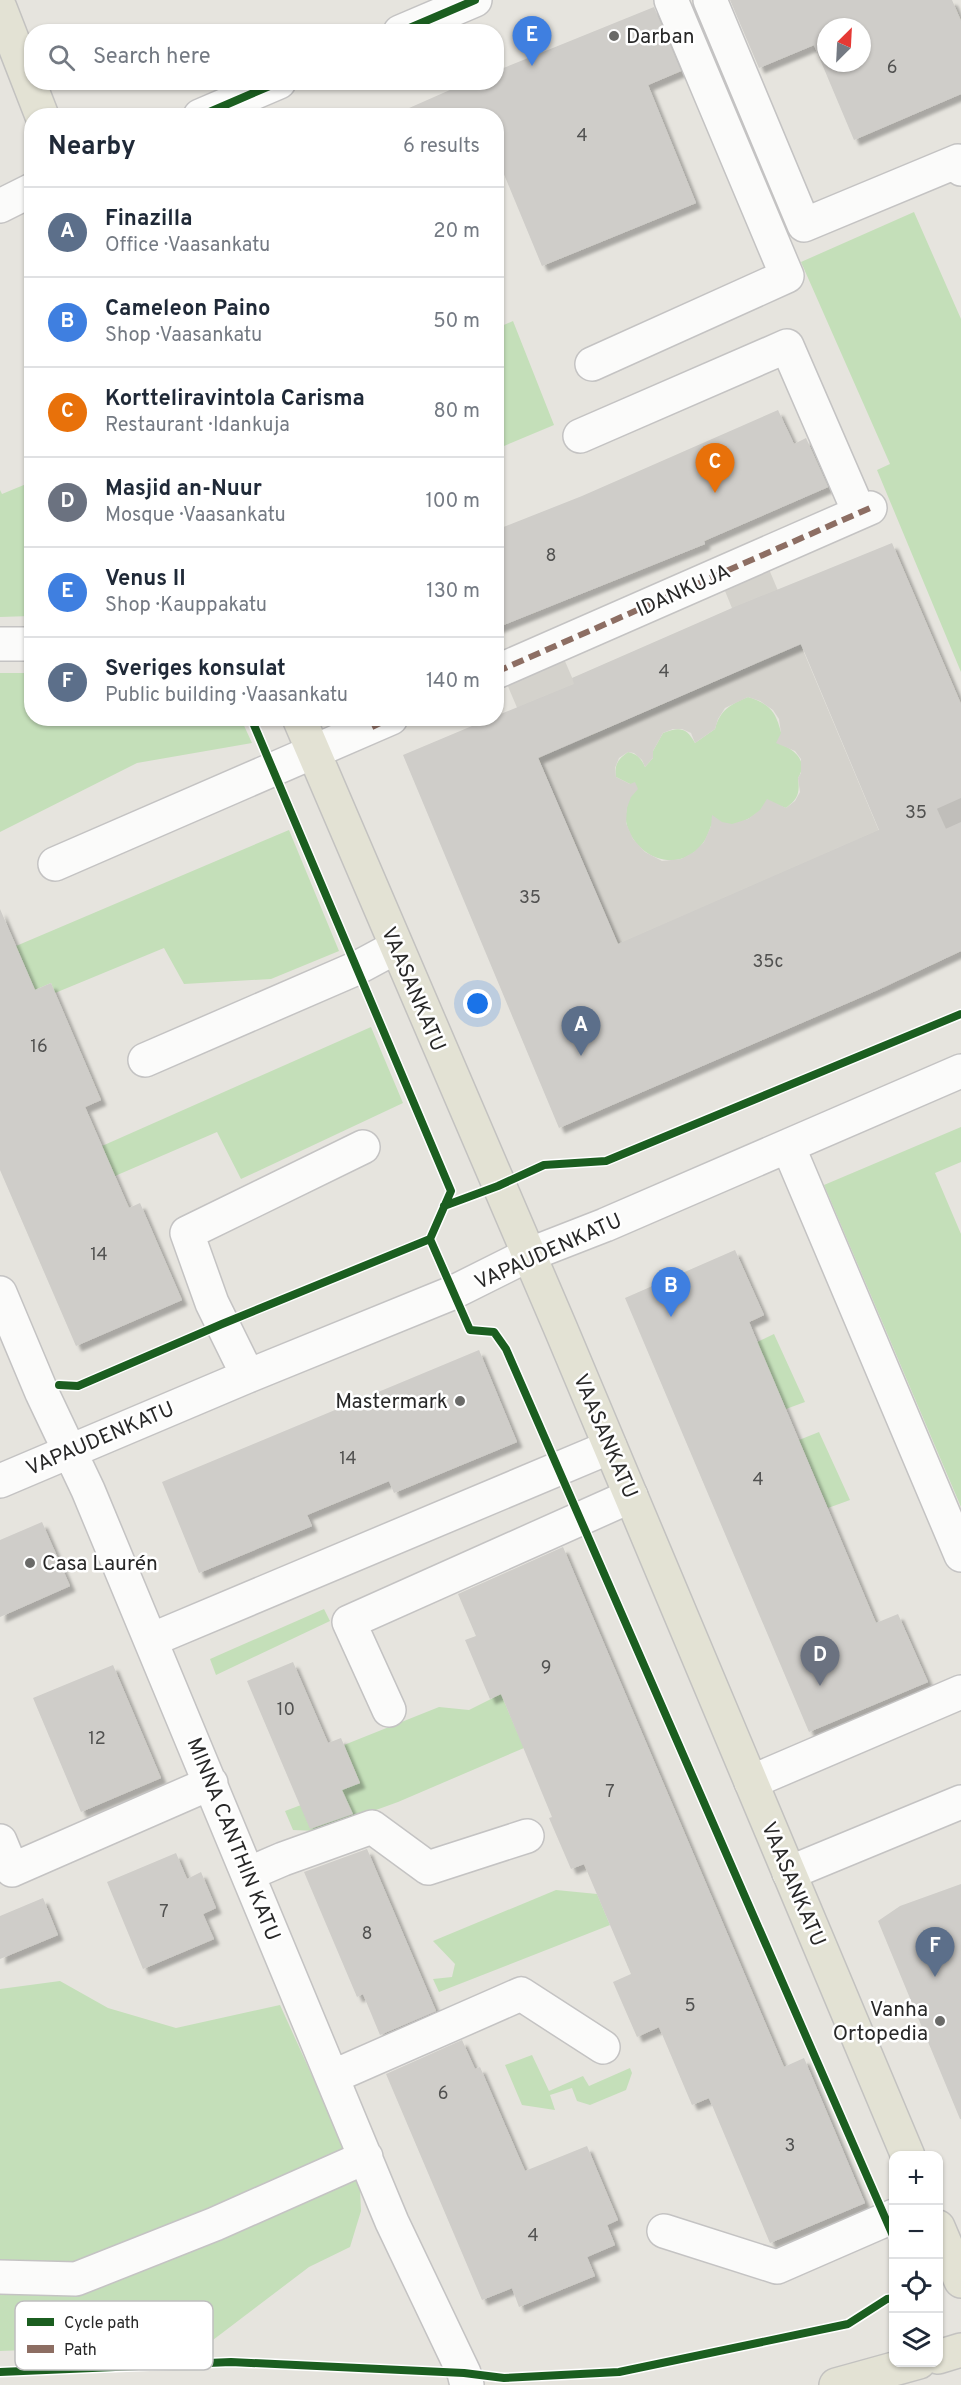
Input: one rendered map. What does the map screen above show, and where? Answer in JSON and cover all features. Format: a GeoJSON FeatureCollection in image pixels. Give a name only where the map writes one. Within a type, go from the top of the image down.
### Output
{"type":"FeatureCollection","features":[{"type":"Feature","properties":{"kind":"main road"},"geometry":{"type":"LineString","coordinates":[[0,8],[24,70]]}},
{"type":"Feature","properties":{"kind":"main road"},"geometry":{"type":"LineString","coordinates":[[32,90],[39,108]]}},
{"type":"Feature","properties":{"kind":"main road","name":"VAASANKATU"},"geometry":{"type":"LineString","coordinates":[[301,726],[631,1496],[906,2151]]}},
{"type":"Feature","properties":{"kind":"main road"},"geometry":{"type":"LineString","coordinates":[[943,2237],[961,2280]]}},
{"type":"Feature","properties":{"kind":"main road"},"geometry":{"type":"LineString","coordinates":[[943,2356],[961,2350]]}},
{"type":"Feature","properties":{"kind":"main road"},"geometry":{"type":"LineString","coordinates":[[836,2385],[901,2367]]}},
{"type":"Feature","properties":{"kind":"street"},"geometry":{"type":"LineString","coordinates":[[419,24],[475,0]]}},
{"type":"Feature","properties":{"kind":"street"},"geometry":{"type":"LineString","coordinates":[[592,364],[788,276],[671,0]]}},
{"type":"Feature","properties":{"kind":"street"},"geometry":{"type":"LineString","coordinates":[[710,0],[804,225],[958,161],[961,169]]}},
{"type":"Feature","properties":{"kind":"street"},"geometry":{"type":"LineString","coordinates":[[219,108],[260,90]]}},
{"type":"Feature","properties":{"kind":"street"},"geometry":{"type":"LineString","coordinates":[[0,206],[24,194]]}},
{"type":"Feature","properties":{"kind":"street","name":"IDANKUJA"},"geometry":{"type":"LineString","coordinates":[[504,668],[864,510],[787,346],[580,436]]}},
{"type":"Feature","properties":{"kind":"street"},"geometry":{"type":"LineString","coordinates":[[0,644],[24,644]]}},
{"type":"Feature","properties":{"kind":"street"},"geometry":{"type":"LineString","coordinates":[[55,864],[375,726]]}},
{"type":"Feature","properties":{"kind":"street"},"geometry":{"type":"LineString","coordinates":[[145,1060],[357,968],[396,947]]}},
{"type":"Feature","properties":{"kind":"street","name":"VAPAUDENKATU"},"geometry":{"type":"LineString","coordinates":[[0,1481],[69,1450],[452,1293],[528,1255],[605,1225],[961,1071]]}},
{"type":"Feature","properties":{"kind":"street"},"geometry":{"type":"LineString","coordinates":[[788,1146],[961,1555]]}},
{"type":"Feature","properties":{"kind":"street"},"geometry":{"type":"LineString","coordinates":[[248,1376],[212,1303],[187,1233],[363,1147]]}},
{"type":"Feature","properties":{"kind":"street","name":"MINNA CANTHIN KATU"},"geometry":{"type":"LineString","coordinates":[[0,1293],[151,1640],[392,2222],[465,2379]]}},
{"type":"Feature","properties":{"kind":"street"},"geometry":{"type":"LineString","coordinates":[[151,1640],[610,1447]]}},
{"type":"Feature","properties":{"kind":"street"},"geometry":{"type":"LineString","coordinates":[[389,1710],[349,1622],[631,1496]]}},
{"type":"Feature","properties":{"kind":"street"},"geometry":{"type":"LineString","coordinates":[[751,1782],[961,1692]]}},
{"type":"Feature","properties":{"kind":"street"},"geometry":{"type":"LineString","coordinates":[[0,1841],[12,1870],[211,1783]]}},
{"type":"Feature","properties":{"kind":"street"},"geometry":{"type":"LineString","coordinates":[[789,1872],[961,1802]]}},
{"type":"Feature","properties":{"kind":"street"},"geometry":{"type":"LineString","coordinates":[[248,1874],[372,1827],[428,1868],[527,1836]]}},
{"type":"Feature","properties":{"kind":"street"},"geometry":{"type":"LineString","coordinates":[[332,2077],[521,1994],[603,2047]]}},
{"type":"Feature","properties":{"kind":"street"},"geometry":{"type":"LineString","coordinates":[[0,2277],[76,2279],[215,2224],[366,2157]]}},
{"type":"Feature","properties":{"kind":"street"},"geometry":{"type":"LineString","coordinates":[[664,2232],[777,2267],[889,2218]]}},
{"type":"Feature","properties":{"kind":"green space"},"geometry":{"type":"Polygon","coordinates":[[[914,212],[961,319],[961,672],[877,470],[890,464],[801,262],[914,212]]]}},
{"type":"Feature","properties":{"kind":"green space"},"geometry":{"type":"Polygon","coordinates":[[[513,321],[554,425],[504,446],[504,325],[513,321]]]}},
{"type":"Feature","properties":{"kind":"green space"},"geometry":{"type":"Polygon","coordinates":[[[24,485],[24,616],[0,617],[0,490],[2,494],[24,485]]]}},
{"type":"Feature","properties":{"kind":"green space"},"geometry":{"type":"Polygon","coordinates":[[[0,673],[24,673],[24,726],[244,726],[252,743],[137,763],[0,832],[0,673]]]}},
{"type":"Feature","properties":{"kind":"green space"},"geometry":{"type":"Polygon","coordinates":[[[748,697],[771,710],[778,721],[785,746],[800,759],[802,768],[798,778],[799,788],[796,799],[786,808],[775,804],[735,824],[711,826],[703,843],[694,853],[683,858],[660,859],[650,854],[632,838],[627,826],[630,784],[616,777],[618,763],[628,752],[638,757],[645,767],[653,758],[653,751],[663,733],[674,730],[686,731],[695,743],[715,729],[727,708],[748,697]]]}},
{"type":"Feature","properties":{"kind":"green space"},"geometry":{"type":"Polygon","coordinates":[[[289,830],[339,951],[271,979],[184,984],[164,948],[55,993],[51,983],[35,990],[16,946],[289,830]]]}},
{"type":"Feature","properties":{"kind":"green space"},"geometry":{"type":"Polygon","coordinates":[[[371,1027],[403,1103],[241,1179],[217,1132],[115,1176],[102,1146],[371,1027]]]}},
{"type":"Feature","properties":{"kind":"green space"},"geometry":{"type":"Polygon","coordinates":[[[961,1127],[961,1162],[935,1173],[961,1234],[961,1507],[824,1185],[961,1127]]]}},
{"type":"Feature","properties":{"kind":"green space"},"geometry":{"type":"Polygon","coordinates":[[[774,1334],[805,1402],[786,1409],[757,1342],[774,1334]]]}},
{"type":"Feature","properties":{"kind":"green space"},"geometry":{"type":"Polygon","coordinates":[[[819,1432],[850,1500],[828,1508],[799,1440],[819,1432]]]}},
{"type":"Feature","properties":{"kind":"green space"},"geometry":{"type":"Polygon","coordinates":[[[324,1609],[330,1621],[216,1675],[210,1659],[324,1609]]]}},
{"type":"Feature","properties":{"kind":"green space"},"geometry":{"type":"Polygon","coordinates":[[[501,1694],[524,1748],[398,1802],[318,1831],[293,1830],[285,1811],[360,1783],[344,1745],[439,1707],[469,1710],[501,1694]]]}},
{"type":"Feature","properties":{"kind":"green space"},"geometry":{"type":"Polygon","coordinates":[[[556,1890],[597,1894],[610,1925],[439,1992],[433,1979],[452,1977],[455,1964],[433,1941],[556,1890]]]}},
{"type":"Feature","properties":{"kind":"green space"},"geometry":{"type":"Polygon","coordinates":[[[60,1981],[108,2008],[176,2028],[280,2005],[329,2113],[360,2189],[361,2211],[350,2247],[309,2267],[213,2340],[213,2301],[15,2301],[15,2350],[0,2351],[0,1989],[60,1981]]]}},
{"type":"Feature","properties":{"kind":"green space"},"geometry":{"type":"Polygon","coordinates":[[[532,2055],[549,2091],[583,2076],[589,2086],[630,2068],[632,2073],[626,2090],[590,2105],[577,2101],[572,2088],[550,2095],[555,2110],[522,2105],[505,2065],[532,2055]]]}},
{"type":"Feature","properties":{"kind":"shaded area"},"geometry":{"type":"Polygon","coordinates":[[[763,555],[916,919],[884,935],[902,979],[880,989],[658,1038],[504,677],[504,669],[558,645],[596,733],[755,664],[718,574],[763,555]],[[748,697],[725,708],[715,729],[695,743],[691,733],[682,729],[673,729],[663,733],[653,751],[653,758],[645,767],[642,760],[634,753],[628,752],[619,758],[615,768],[616,777],[630,784],[635,782],[638,789],[631,797],[627,808],[626,823],[633,839],[645,852],[662,861],[681,859],[694,852],[704,842],[711,826],[712,815],[722,822],[732,824],[748,819],[760,810],[767,799],[786,808],[795,801],[800,792],[798,778],[801,773],[801,759],[795,751],[776,743],[781,733],[779,719],[773,710],[760,701],[748,697]]]}},
{"type":"Feature","properties":{"kind":"building"},"geometry":{"type":"Polygon","coordinates":[[[730,0],[952,0],[961,21],[961,94],[854,140],[825,72],[871,72],[871,18],[817,18],[817,52],[814,45],[759,68],[730,0]]]}},
{"type":"Feature","properties":{"kind":"building"},"geometry":{"type":"Polygon","coordinates":[[[654,7],[681,71],[648,85],[696,203],[542,266],[504,174],[504,108],[409,108],[450,90],[504,90],[504,68],[654,7]]]}},
{"type":"Feature","properties":{"kind":"building"},"geometry":{"type":"Polygon","coordinates":[[[778,410],[794,444],[806,438],[828,487],[704,541],[705,544],[504,625],[504,527],[582,496],[778,410]]]}},
{"type":"Feature","properties":{"kind":"building"},"geometry":{"type":"Polygon","coordinates":[[[892,543],[961,704],[961,951],[880,989],[559,1128],[403,755],[472,726],[504,726],[504,713],[574,684],[572,678],[732,608],[892,543]],[[801,644],[538,758],[618,944],[879,830],[801,644]]]}},
{"type":"Feature","properties":{"kind":"building"},"geometry":{"type":"Polygon","coordinates":[[[0,909],[35,990],[51,983],[101,1100],[85,1107],[129,1208],[140,1203],[182,1300],[76,1346],[0,1170],[0,909]]]}},
{"type":"Feature","properties":{"kind":"building"},"geometry":{"type":"Polygon","coordinates":[[[735,1250],[764,1315],[749,1322],[876,1623],[898,1614],[928,1682],[809,1732],[625,1298],[735,1250]]]}},
{"type":"Feature","properties":{"kind":"building"},"geometry":{"type":"Polygon","coordinates":[[[479,1350],[517,1442],[394,1493],[389,1481],[307,1515],[312,1526],[199,1573],[162,1482],[479,1350]]]}},
{"type":"Feature","properties":{"kind":"building","name":"Casa Laurén"},"geometry":{"type":"Polygon","coordinates":[[[42,1522],[70,1586],[0,1617],[0,1540],[42,1522]]]}},
{"type":"Feature","properties":{"kind":"building"},"geometry":{"type":"Polygon","coordinates":[[[563,1547],[784,2067],[804,2058],[865,2203],[770,2243],[709,2098],[692,2105],[659,2027],[637,2037],[613,1982],[631,1974],[584,1864],[571,1869],[501,1694],[490,1699],[465,1640],[476,1636],[458,1594],[563,1547]]]}},
{"type":"Feature","properties":{"kind":"building"},"geometry":{"type":"Polygon","coordinates":[[[293,1662],[328,1743],[341,1738],[360,1783],[342,1790],[353,1814],[310,1829],[247,1681],[293,1662]]]}},
{"type":"Feature","properties":{"kind":"building"},"geometry":{"type":"Polygon","coordinates":[[[113,1665],[161,1778],[81,1812],[33,1698],[113,1665]]]}},
{"type":"Feature","properties":{"kind":"building"},"geometry":{"type":"Polygon","coordinates":[[[367,1849],[436,2011],[380,2035],[363,1994],[357,1997],[304,1872],[367,1849]]]}},
{"type":"Feature","properties":{"kind":"building"},"geometry":{"type":"Polygon","coordinates":[[[176,1853],[187,1879],[201,1872],[216,1908],[203,1914],[214,1939],[143,1969],[107,1882],[176,1853]]]}},
{"type":"Feature","properties":{"kind":"building","name":"Vanha Ortopedia"},"geometry":{"type":"Polygon","coordinates":[[[961,1884],[960,2119],[878,1921],[900,1906],[961,1884]]]}},
{"type":"Feature","properties":{"kind":"building"},"geometry":{"type":"Polygon","coordinates":[[[43,1898],[58,1935],[0,1959],[0,1916],[43,1898]]]}},
{"type":"Feature","properties":{"kind":"building"},"geometry":{"type":"Polygon","coordinates":[[[462,2040],[475,2069],[480,2067],[525,2171],[587,2146],[618,2220],[607,2225],[615,2245],[587,2257],[595,2276],[519,2307],[512,2288],[482,2300],[386,2074],[462,2040]]]}},
{"type":"Feature","properties":{"kind":"tunnel"},"geometry":{"type":"LineString","coordinates":[[952,802],[961,822]]}},
{"type":"Feature","properties":{"kind":"marked path"},"geometry":{"type":"LineString","coordinates":[[504,668],[870,508]]}},
{"type":"Feature","properties":{"kind":"cycle path"},"geometry":{"type":"LineString","coordinates":[[419,24],[475,0]]}},
{"type":"Feature","properties":{"kind":"cycle path"},"geometry":{"type":"LineString","coordinates":[[219,108],[260,90]]}},
{"type":"Feature","properties":{"kind":"cycle path"},"geometry":{"type":"LineString","coordinates":[[254,726],[451,1191],[430,1239],[470,1330],[494,1332],[506,1349],[889,2227]]}},
{"type":"Feature","properties":{"kind":"cycle path"},"geometry":{"type":"LineString","coordinates":[[444,1206],[498,1186],[544,1165],[606,1161],[961,1014]]}},
{"type":"Feature","properties":{"kind":"cycle path"},"geometry":{"type":"LineString","coordinates":[[59,1385],[78,1386],[430,1239]]}},
{"type":"Feature","properties":{"kind":"cycle path"},"geometry":{"type":"LineString","coordinates":[[213,2363],[464,2373],[504,2378],[619,2372],[848,2324],[889,2299]]}},
{"type":"Feature","properties":{"kind":"cycle path"},"geometry":{"type":"LineString","coordinates":[[0,2372],[46,2370]]}},
{"type":"Feature","properties":{"kind":"place","name":"Darban"},"geometry":{"type":"Point","coordinates":[614,36]}},
{"type":"Feature","properties":{"kind":"place","name":"Venus II"},"geometry":{"type":"Point","coordinates":[532,66]}},
{"type":"Feature","properties":{"kind":"place","name":"Kortteliravintola Carisma"},"geometry":{"type":"Point","coordinates":[715,493]}},
{"type":"Feature","properties":{"kind":"place","name":"Finazilla"},"geometry":{"type":"Point","coordinates":[581,1056]}},
{"type":"Feature","properties":{"kind":"place","name":"Cameleon Paino"},"geometry":{"type":"Point","coordinates":[671,1317]}},
{"type":"Feature","properties":{"kind":"place","name":"Mastermark"},"geometry":{"type":"Point","coordinates":[460,1401]}},
{"type":"Feature","properties":{"kind":"place","name":"Casa Laurén"},"geometry":{"type":"Point","coordinates":[30,1563]}},
{"type":"Feature","properties":{"kind":"place","name":"Masjid an-Nuur"},"geometry":{"type":"Point","coordinates":[820,1686]}},
{"type":"Feature","properties":{"kind":"place","name":"Sveriges konsulat"},"geometry":{"type":"Point","coordinates":[935,1977]}},
{"type":"Feature","properties":{"kind":"place","name":"Vanha Ortopedia"},"geometry":{"type":"Point","coordinates":[940,2021]}}]}
